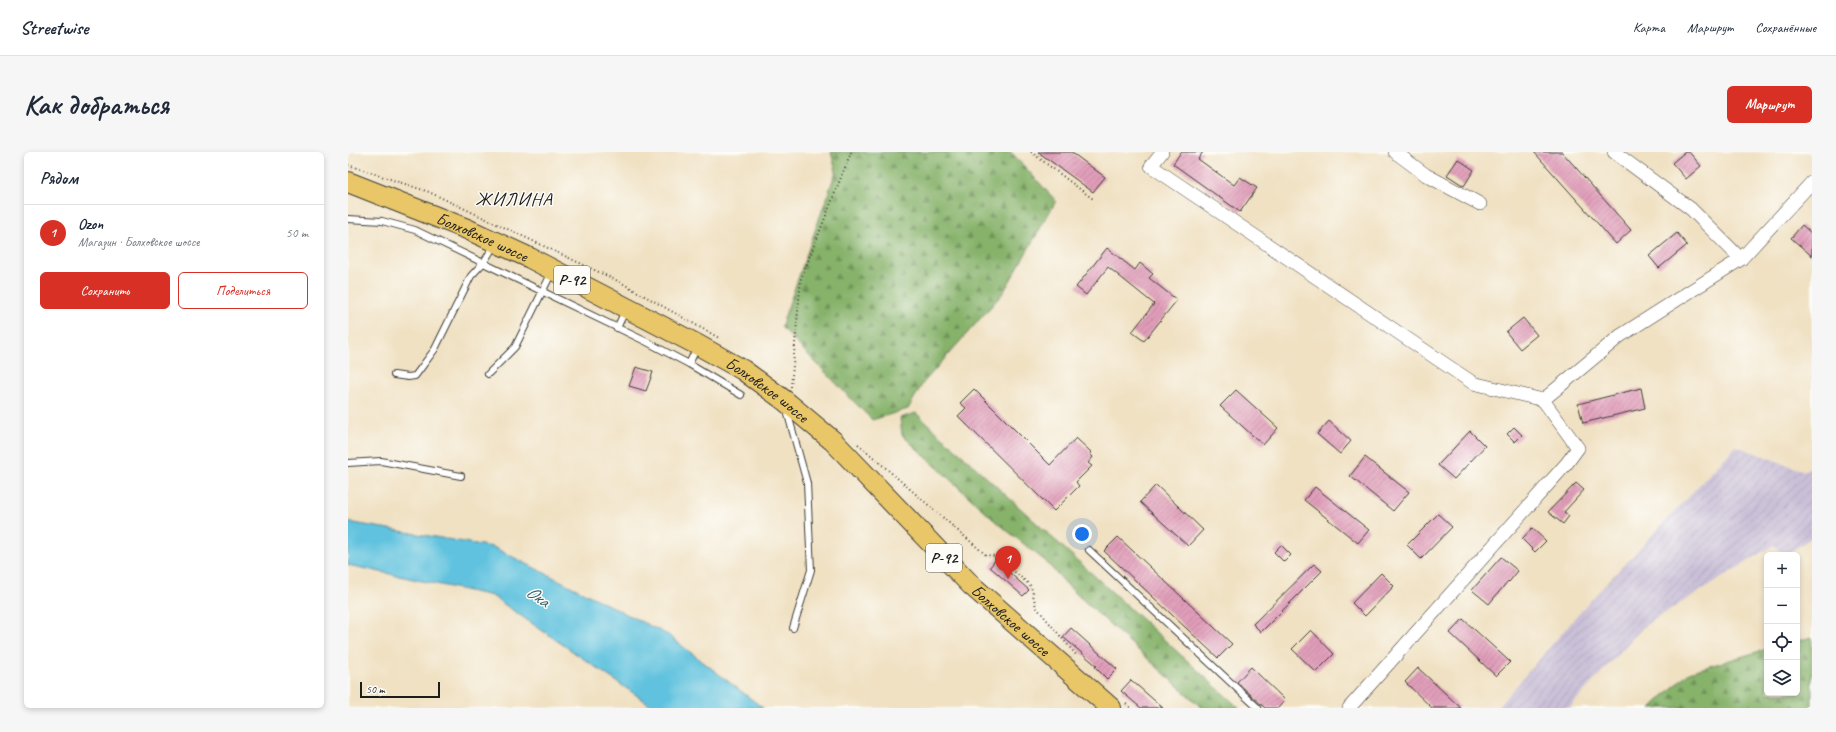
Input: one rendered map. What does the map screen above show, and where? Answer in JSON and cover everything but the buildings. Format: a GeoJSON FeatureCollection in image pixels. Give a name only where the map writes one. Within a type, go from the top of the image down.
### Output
{"type":"FeatureCollection","features":[{"type":"Feature","properties":{"kind":"main road","name":"Болховское шоссе"},"geometry":{"type":"LineString","coordinates":[[348,182],[496,242],[627,308],[788,394],[971,585],[1118,706]]}},
{"type":"Feature","properties":{"kind":"street"},"geometry":{"type":"LineString","coordinates":[[1162,152],[1151,166],[1473,383],[1543,400],[1578,448],[1567,463],[1349,708]]}},
{"type":"Feature","properties":{"kind":"street"},"geometry":{"type":"LineString","coordinates":[[1395,152],[1426,175],[1480,204]]}},
{"type":"Feature","properties":{"kind":"street"},"geometry":{"type":"LineString","coordinates":[[1614,152],[1691,209],[1741,259]]}},
{"type":"Feature","properties":{"kind":"street"},"geometry":{"type":"LineString","coordinates":[[1543,400],[1620,336],[1741,259],[1812,182]]}},
{"type":"Feature","properties":{"kind":"lane"},"geometry":{"type":"LineString","coordinates":[[348,219],[382,220],[415,230],[484,262],[689,364],[741,395]]}},
{"type":"Feature","properties":{"kind":"lane"},"geometry":{"type":"LineString","coordinates":[[394,375],[408,377],[415,376],[435,349],[471,276],[484,262],[496,242]]}},
{"type":"Feature","properties":{"kind":"lane"},"geometry":{"type":"LineString","coordinates":[[488,374],[515,347],[553,270]]}},
{"type":"Feature","properties":{"kind":"lane"},"geometry":{"type":"LineString","coordinates":[[617,328],[627,308]]}},
{"type":"Feature","properties":{"kind":"lane"},"geometry":{"type":"LineString","coordinates":[[689,364],[698,345]]}},
{"type":"Feature","properties":{"kind":"lane"},"geometry":{"type":"LineString","coordinates":[[788,394],[807,483],[811,570],[793,628]]}},
{"type":"Feature","properties":{"kind":"lane"},"geometry":{"type":"LineString","coordinates":[[348,463],[381,461],[461,476]]}},
{"type":"Feature","properties":{"kind":"lane"},"geometry":{"type":"LineString","coordinates":[[1089,550],[1258,708]]}},
{"type":"Feature","properties":{"kind":"path"},"geometry":{"type":"LineString","coordinates":[[788,394],[801,279],[851,152]]}},
{"type":"Feature","properties":{"kind":"path"},"geometry":{"type":"LineString","coordinates":[[1031,152],[1093,199]]}},
{"type":"Feature","properties":{"kind":"path"},"geometry":{"type":"LineString","coordinates":[[1036,607],[1077,657]]}},
{"type":"Feature","properties":{"kind":"path"},"geometry":{"type":"LineString","coordinates":[[1118,706],[1131,708]]}},
{"type":"Feature","properties":{"kind":"shaded area"},"geometry":{"type":"Polygon","coordinates":[[[1736,446],[1804,471],[1812,466],[1812,537],[1790,552],[1781,552],[1774,545],[1644,626],[1569,708],[1497,708],[1588,603],[1736,446]]]}},
{"type":"Feature","properties":{"kind":"green space"},"geometry":{"type":"Polygon","coordinates":[[[831,152],[1011,152],[1056,201],[1003,293],[923,383],[908,409],[872,420],[781,327],[836,171],[831,152]]]}},
{"type":"Feature","properties":{"kind":"green space"},"geometry":{"type":"Polygon","coordinates":[[[916,413],[1239,708],[1202,708],[1073,591],[1044,560],[995,521],[902,435],[900,418],[916,413]]]}},
{"type":"Feature","properties":{"kind":"green space"},"geometry":{"type":"Polygon","coordinates":[[[1812,637],[1812,708],[1651,708],[1689,672],[1764,650],[1764,696],[1800,696],[1800,640],[1812,637]]]}},
{"type":"Feature","properties":{"kind":"water","name":"Ока"},"geometry":{"type":"Polygon","coordinates":[[[348,522],[493,547],[668,635],[763,708],[655,708],[492,596],[348,565],[348,522]]]}},
{"type":"Feature","properties":{"kind":"place","name":"Ozon"},"geometry":{"type":"Point","coordinates":[1008,579]}},
{"type":"Feature","properties":{"kind":"district","name":"ЖИЛИНА"},"geometry":{"type":"Point","coordinates":[514,199]}}]}
